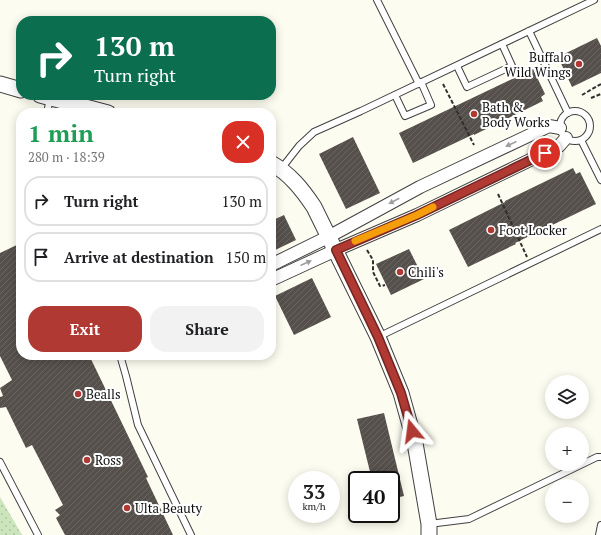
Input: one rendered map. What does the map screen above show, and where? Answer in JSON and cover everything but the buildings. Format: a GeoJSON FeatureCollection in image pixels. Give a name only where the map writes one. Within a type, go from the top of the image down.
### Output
{"type":"FeatureCollection","features":[{"type":"Feature","properties":{"kind":"street"},"geometry":{"type":"LineString","coordinates":[[0,84],[16,89]]}},
{"type":"Feature","properties":{"kind":"street"},"geometry":{"type":"LineString","coordinates":[[61,100],[90,108]]}},
{"type":"Feature","properties":{"kind":"street"},"geometry":{"type":"LineString","coordinates":[[276,262],[333,243],[417,215],[558,146],[563,133],[549,126],[420,187],[333,243],[276,277]]}},
{"type":"Feature","properties":{"kind":"street"},"geometry":{"type":"LineString","coordinates":[[276,166],[301,188],[314,207],[378,337],[401,393],[416,443],[429,529]]}},
{"type":"Feature","properties":{"kind":"lane"},"geometry":{"type":"LineString","coordinates":[[377,0],[431,105],[405,116],[395,95]]}},
{"type":"Feature","properties":{"kind":"lane"},"geometry":{"type":"LineString","coordinates":[[276,166],[314,132],[457,66],[594,0]]}},
{"type":"Feature","properties":{"kind":"lane"},"geometry":{"type":"LineString","coordinates":[[529,31],[568,112]]}},
{"type":"Feature","properties":{"kind":"lane"},"geometry":{"type":"LineString","coordinates":[[457,66],[467,87],[512,66],[502,44]]}},
{"type":"Feature","properties":{"kind":"lane"},"geometry":{"type":"LineString","coordinates":[[577,111],[582,113],[588,119],[590,124],[588,133],[581,140],[573,141],[563,133],[562,119],[568,112],[577,111]]}},
{"type":"Feature","properties":{"kind":"lane"},"geometry":{"type":"LineString","coordinates":[[581,140],[601,180]]}},
{"type":"Feature","properties":{"kind":"lane"},"geometry":{"type":"LineString","coordinates":[[378,337],[601,229]]}},
{"type":"Feature","properties":{"kind":"lane"},"geometry":{"type":"LineString","coordinates":[[121,360],[138,425],[191,535]]}},
{"type":"Feature","properties":{"kind":"lane"},"geometry":{"type":"LineString","coordinates":[[429,529],[469,519],[597,457],[601,457]]}},
{"type":"Feature","properties":{"kind":"lane"},"geometry":{"type":"LineString","coordinates":[[0,462],[38,535]]}},
{"type":"Feature","properties":{"kind":"lane"},"geometry":{"type":"LineString","coordinates":[[598,535],[601,525]]}},
{"type":"Feature","properties":{"kind":"path"},"geometry":{"type":"LineString","coordinates":[[443,84],[474,145]]}},
{"type":"Feature","properties":{"kind":"path"},"geometry":{"type":"LineString","coordinates":[[582,95],[601,84]]}},
{"type":"Feature","properties":{"kind":"path"},"geometry":{"type":"LineString","coordinates":[[591,98],[601,94]]}},
{"type":"Feature","properties":{"kind":"path"},"geometry":{"type":"LineString","coordinates":[[498,194],[528,258]]}},
{"type":"Feature","properties":{"kind":"path"},"geometry":{"type":"LineString","coordinates":[[368,250],[373,260],[373,272],[380,286],[385,285]]}},
{"type":"Feature","properties":{"kind":"green space"},"geometry":{"type":"Polygon","coordinates":[[[0,497],[22,535],[0,535],[0,497]]]}},
{"type":"Feature","properties":{"kind":"slow traffic"},"geometry":{"type":"LineString","coordinates":[[355,241],[433,207]]}},
{"type":"Feature","properties":{"kind":"place","name":"Buffalo Wild Wings"},"geometry":{"type":"Point","coordinates":[579,64]}},
{"type":"Feature","properties":{"kind":"place","name":"Bath & Body Works"},"geometry":{"type":"Point","coordinates":[474,114]}},
{"type":"Feature","properties":{"kind":"place","name":"Foot Locker"},"geometry":{"type":"Point","coordinates":[491,230]}},
{"type":"Feature","properties":{"kind":"place","name":"Chili's"},"geometry":{"type":"Point","coordinates":[400,272]}},
{"type":"Feature","properties":{"kind":"place","name":"Bealls"},"geometry":{"type":"Point","coordinates":[78,394]}},
{"type":"Feature","properties":{"kind":"place","name":"Ross"},"geometry":{"type":"Point","coordinates":[87,460]}},
{"type":"Feature","properties":{"kind":"place","name":"Ulta Beauty"},"geometry":{"type":"Point","coordinates":[127,508]}},
{"type":"Feature","properties":{"kind":"route"},"geometry":{"type":"LineString","coordinates":[[412,431],[401,393],[378,337],[336,250],[417,215],[545,153]]}}]}
